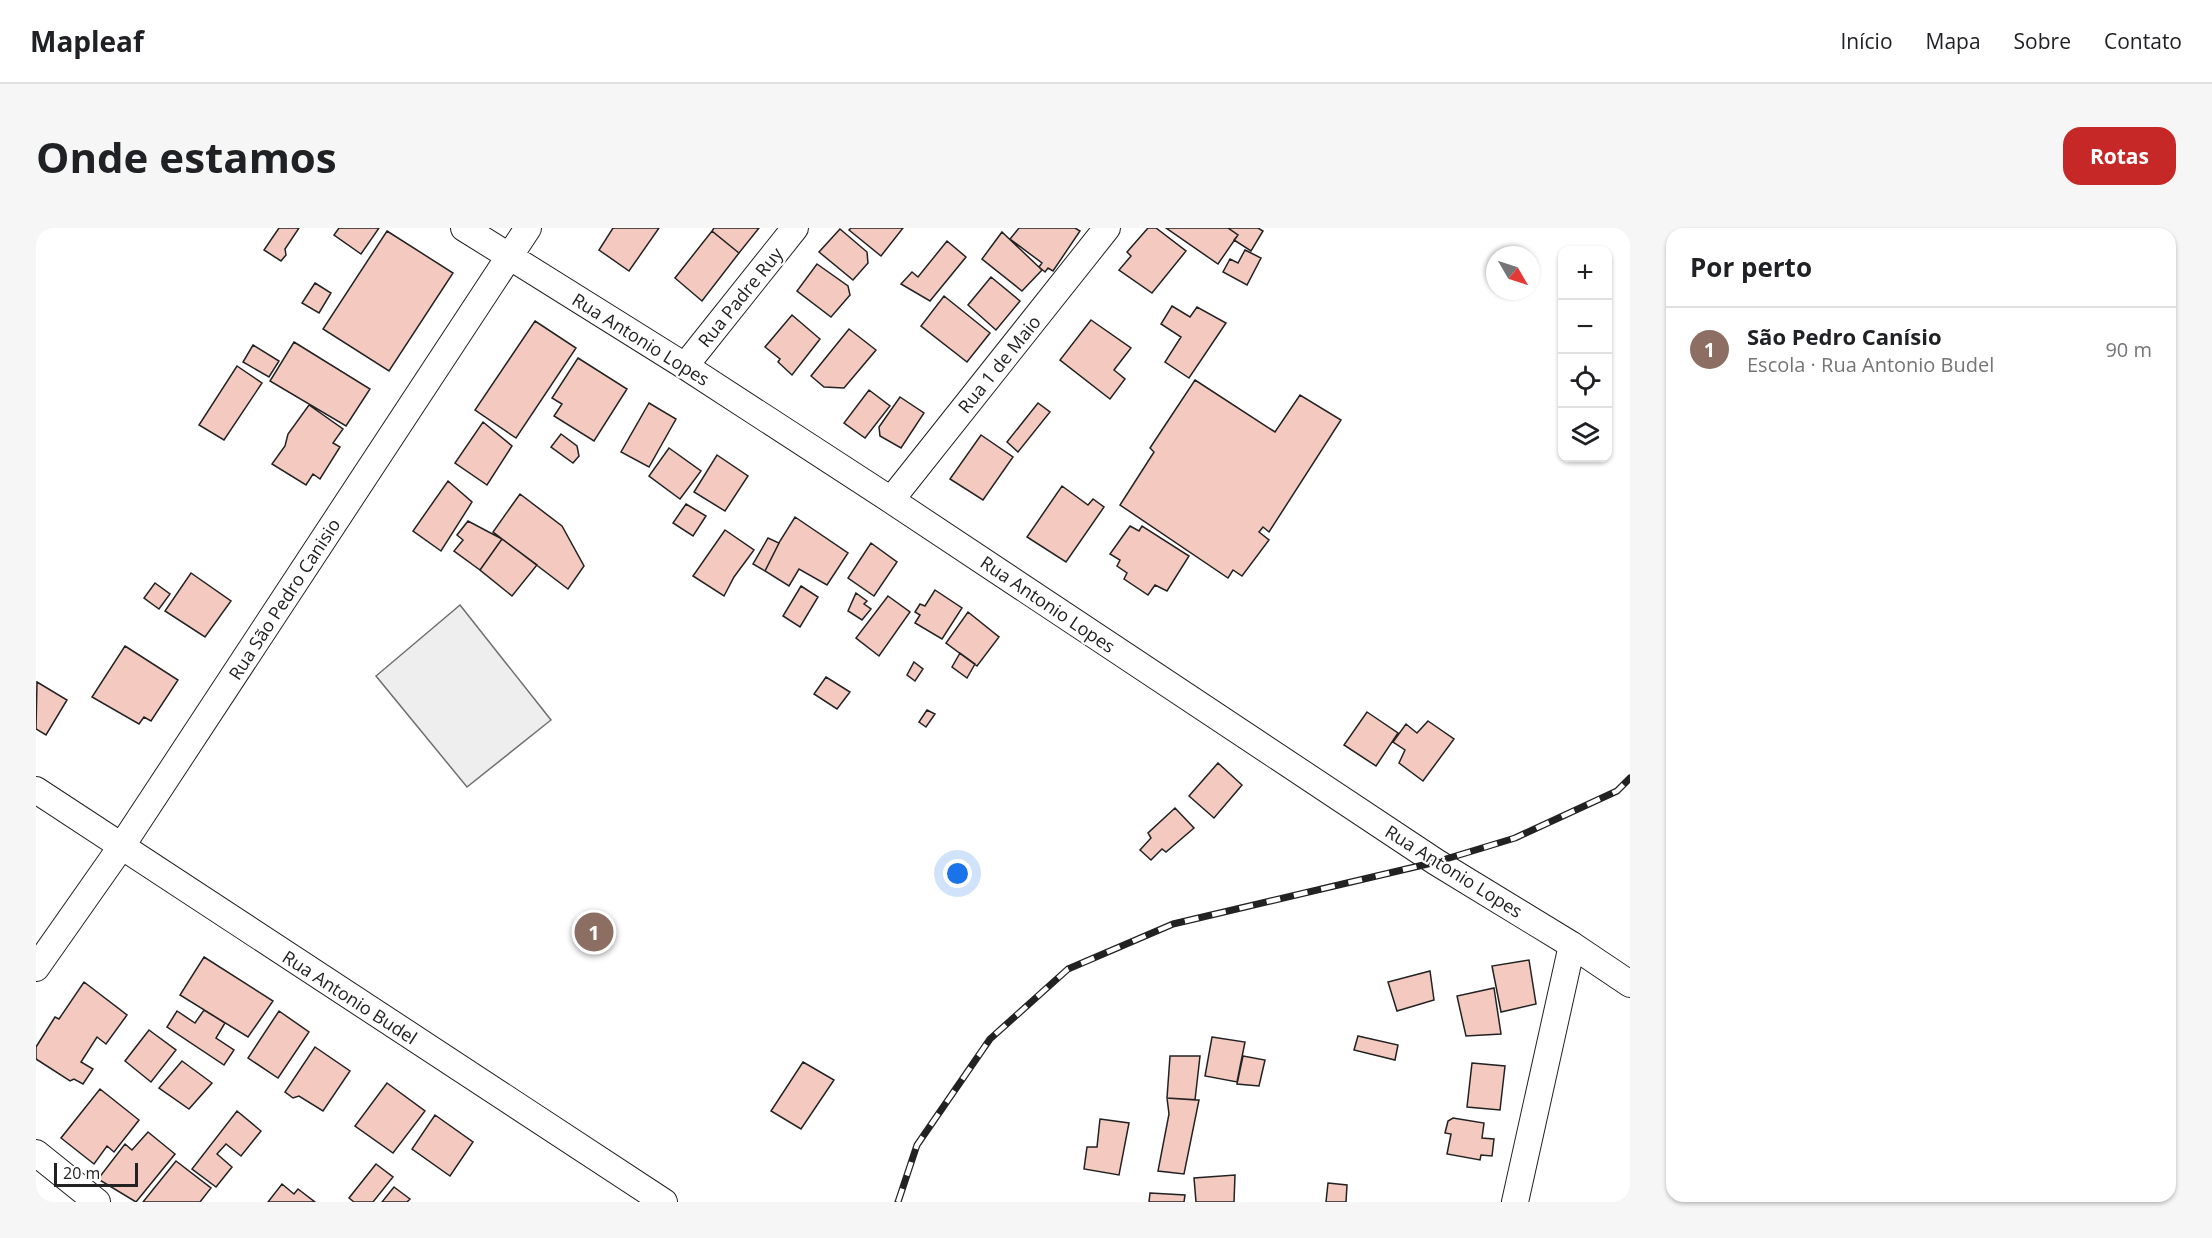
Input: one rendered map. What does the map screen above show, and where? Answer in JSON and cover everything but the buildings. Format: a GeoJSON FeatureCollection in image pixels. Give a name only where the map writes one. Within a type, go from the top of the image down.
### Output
{"type":"FeatureCollection","features":[{"type":"Feature","properties":{"kind":"street","name":"Rua Antonio Lopes"},"geometry":{"type":"LineString","coordinates":[[464,228],[508,258],[685,366],[1436,862],[1572,945],[1630,984]]}},
{"type":"Feature","properties":{"kind":"street","name":"Rua São Pedro Canisio"},"geometry":{"type":"LineString","coordinates":[[36,968],[121,848],[528,228]]}},
{"type":"Feature","properties":{"kind":"street","name":"Rua Padre Ruy"},"geometry":{"type":"LineString","coordinates":[[685,366],[795,228]]}},
{"type":"Feature","properties":{"kind":"street","name":"Rua 1 de Maio"},"geometry":{"type":"LineString","coordinates":[[891,500],[1107,228]]}},
{"type":"Feature","properties":{"kind":"street","name":"Rua Antonio Budel"},"geometry":{"type":"LineString","coordinates":[[36,790],[121,848],[664,1202]]}},
{"type":"Feature","properties":{"kind":"street"},"geometry":{"type":"LineString","coordinates":[[1515,1202],[1572,945]]}},
{"type":"Feature","properties":{"kind":"street"},"geometry":{"type":"LineString","coordinates":[[36,1153],[98,1202]]}},
{"type":"Feature","properties":{"kind":"shaded area"},"geometry":{"type":"Polygon","coordinates":[[[460,605],[551,720],[467,787],[376,676],[460,605]]]}},
{"type":"Feature","properties":{"kind":"railway"},"geometry":{"type":"LineString","coordinates":[[898,1202],[917,1145],[990,1039],[1068,969],[1173,924],[1436,862],[1515,838],[1617,791],[1630,778]]}},
{"type":"Feature","properties":{"kind":"place","name":"São Pedro Canísio"},"geometry":{"type":"Point","coordinates":[594,932]}}]}
